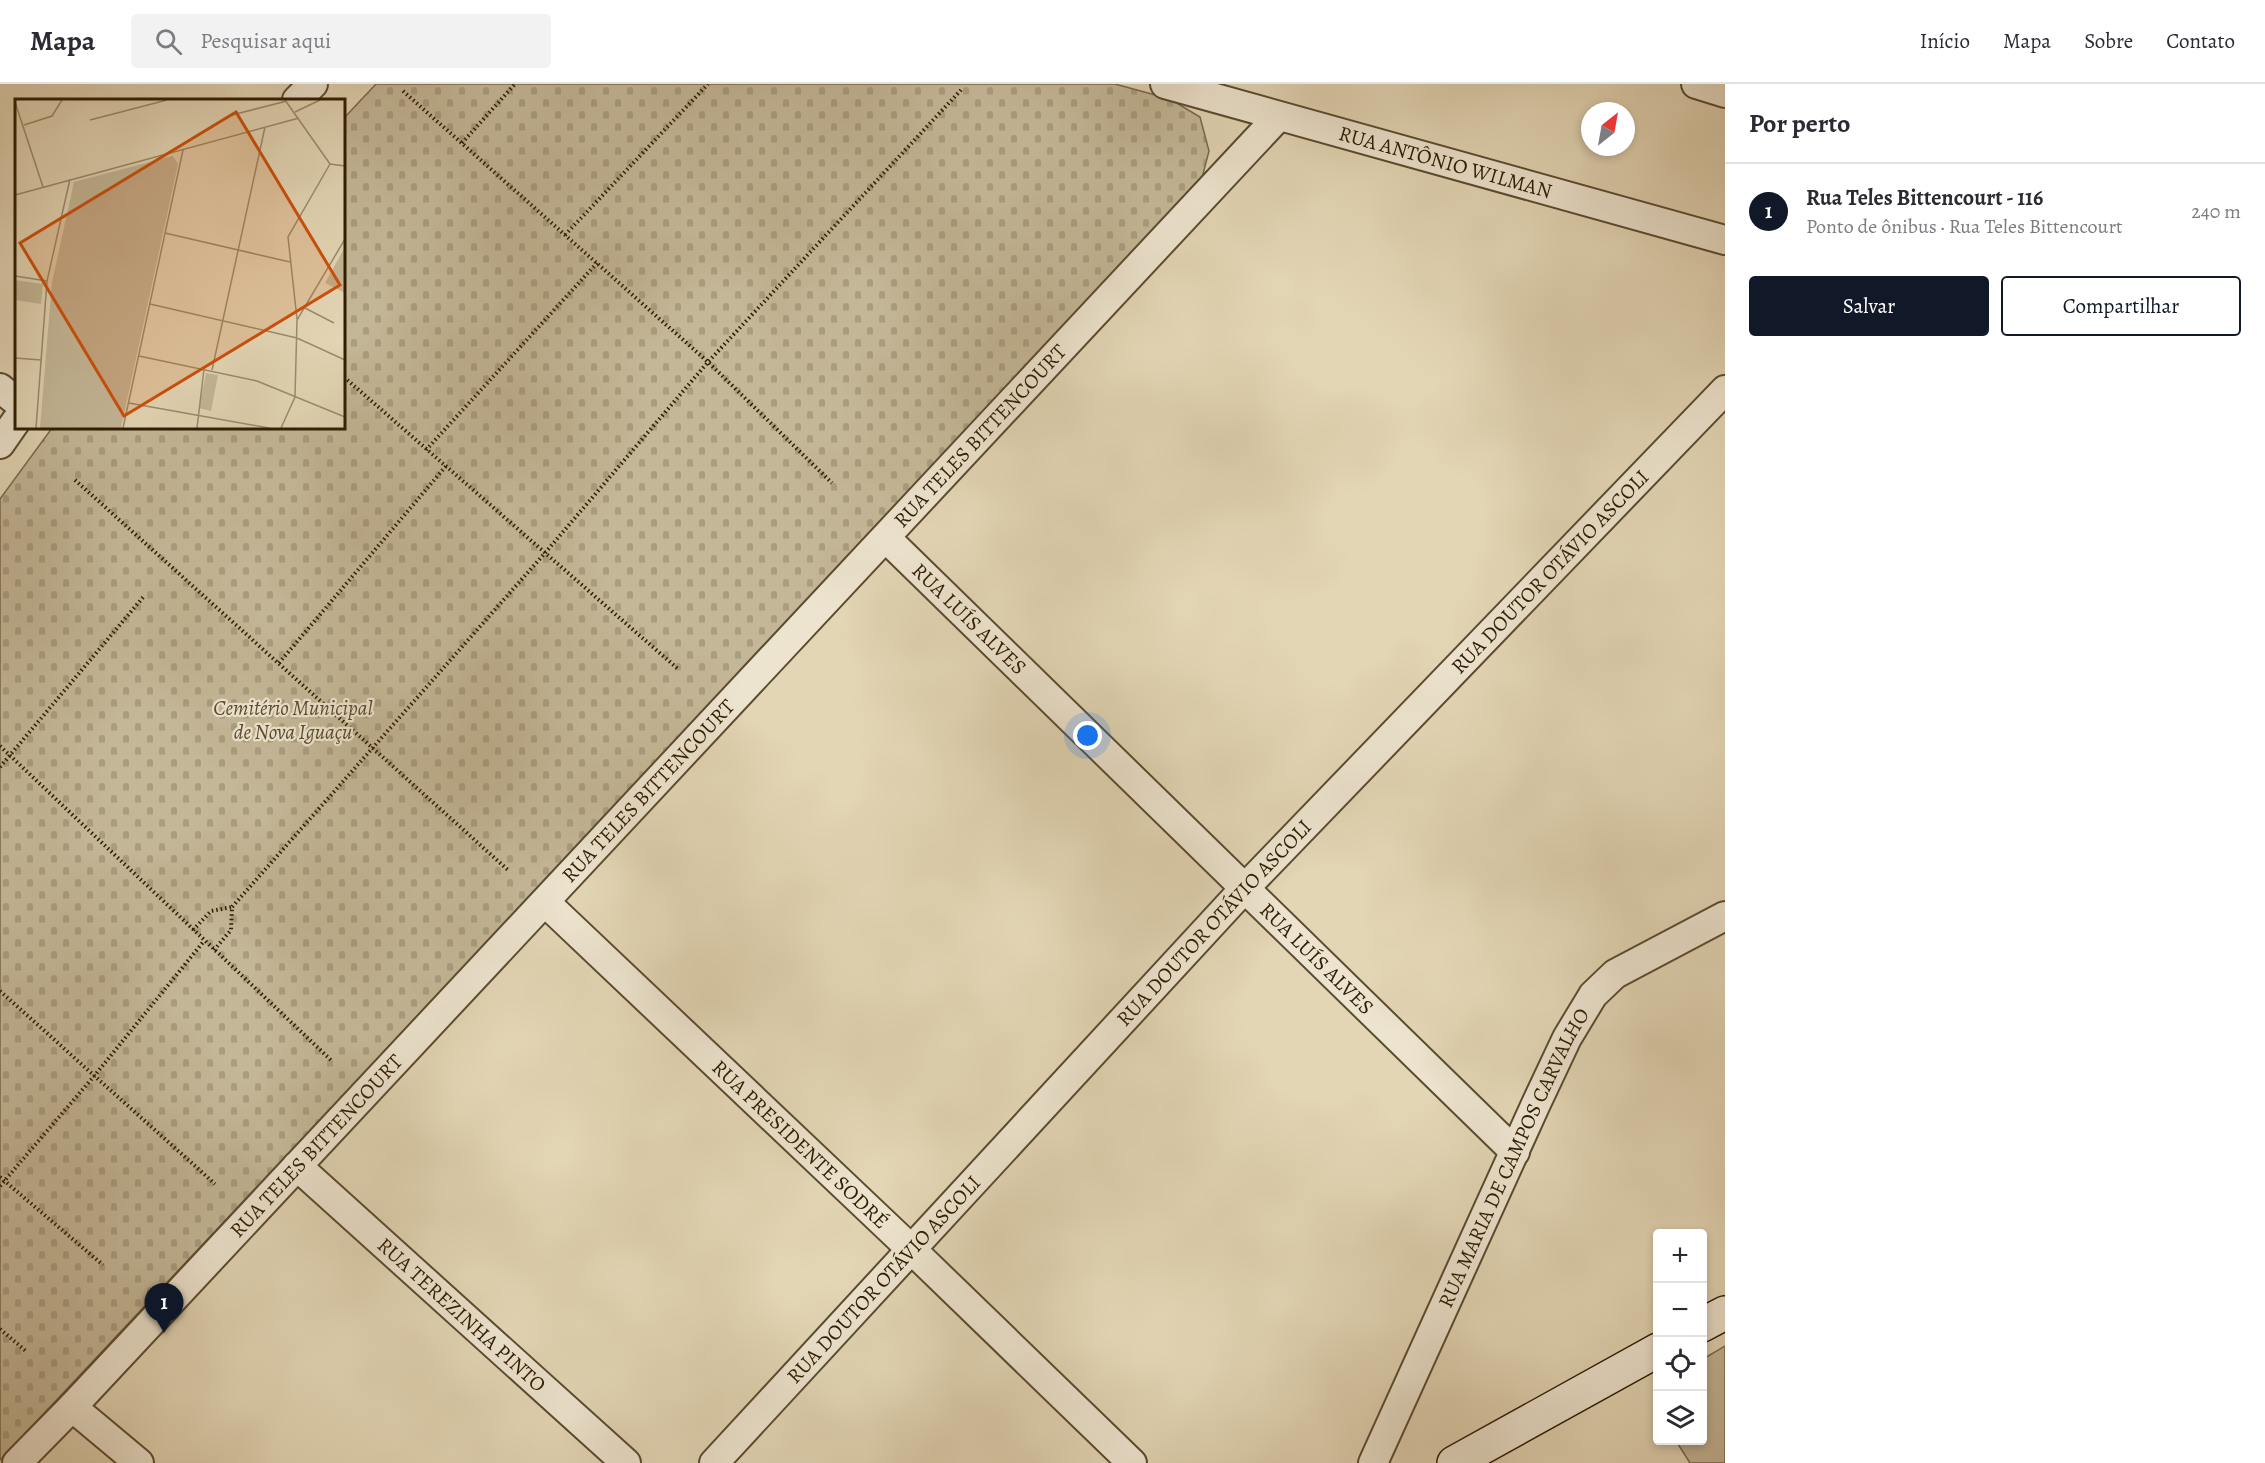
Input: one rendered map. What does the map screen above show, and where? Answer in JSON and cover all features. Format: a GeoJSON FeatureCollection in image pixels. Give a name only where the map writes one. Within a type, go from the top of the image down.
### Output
{"type":"FeatureCollection","features":[{"type":"Feature","properties":{"kind":"main road"},"geometry":{"type":"LineString","coordinates":[[1707,1322],[1725,1313]]}},
{"type":"Feature","properties":{"kind":"main road"},"geometry":{"type":"LineString","coordinates":[[1454,1463],[1653,1353]]}},
{"type":"Feature","properties":{"kind":"street"},"geometry":{"type":"LineString","coordinates":[[298,99],[314,84]]}},
{"type":"Feature","properties":{"kind":"street","name":"RUA ANTÔNIO WILMAN"},"geometry":{"type":"LineString","coordinates":[[1165,84],[1725,240]]}},
{"type":"Feature","properties":{"kind":"street"},"geometry":{"type":"LineString","coordinates":[[1696,84],[1725,93]]}},
{"type":"Feature","properties":{"kind":"street","name":"RUA TELES BITTENCOURT"},"geometry":{"type":"LineString","coordinates":[[18,1463],[1278,117]]}},
{"type":"Feature","properties":{"kind":"street"},"geometry":{"type":"LineString","coordinates":[[0,387],[15,400]]}},
{"type":"Feature","properties":{"kind":"street","name":"RUA DOUTOR OTÁVIO ASCOLI"},"geometry":{"type":"LineString","coordinates":[[714,1463],[1244,889],[1725,390]]}},
{"type":"Feature","properties":{"kind":"street"},"geometry":{"type":"LineString","coordinates":[[0,444],[15,422]]}},
{"type":"Feature","properties":{"kind":"street","name":"RUA LUÍS ALVES"},"geometry":{"type":"LineString","coordinates":[[886,538],[1515,1152]]}},
{"type":"Feature","properties":{"kind":"street","name":"RUA PRESIDENTE SODRÉ"},"geometry":{"type":"LineString","coordinates":[[545,902],[911,1249],[1132,1463]]}},
{"type":"Feature","properties":{"kind":"street","name":"RUA MARIA DE CAMPOS CARVALHO"},"geometry":{"type":"LineString","coordinates":[[1373,1463],[1567,1038],[1593,995],[1615,974],[1725,916]]}},
{"type":"Feature","properties":{"kind":"street","name":"RUA TEREZINHA PINTO"},"geometry":{"type":"LineString","coordinates":[[297,1166],[626,1463]]}},
{"type":"Feature","properties":{"kind":"street"},"geometry":{"type":"LineString","coordinates":[[72,1407],[139,1463]]}},
{"type":"Feature","properties":{"kind":"path"},"geometry":{"type":"LineString","coordinates":[[462,143],[515,84]]}},
{"type":"Feature","properties":{"kind":"path"},"geometry":{"type":"LineString","coordinates":[[565,235],[708,84]]}},
{"type":"Feature","properties":{"kind":"path"},"geometry":{"type":"LineString","coordinates":[[214,950],[231,930],[232,907],[545,553],[708,362],[961,90]]}},
{"type":"Feature","properties":{"kind":"path"},"geometry":{"type":"LineString","coordinates":[[403,91],[708,362],[832,483]]}},
{"type":"Feature","properties":{"kind":"path"},"geometry":{"type":"LineString","coordinates":[[426,450],[597,263]]}},
{"type":"Feature","properties":{"kind":"path"},"geometry":{"type":"LineString","coordinates":[[345,378],[678,669]]}},
{"type":"Feature","properties":{"kind":"path"},"geometry":{"type":"LineString","coordinates":[[279,663],[446,466]]}},
{"type":"Feature","properties":{"kind":"path"},"geometry":{"type":"LineString","coordinates":[[75,480],[508,870]]}},
{"type":"Feature","properties":{"kind":"path"},"geometry":{"type":"LineString","coordinates":[[0,767],[145,595]]}},
{"type":"Feature","properties":{"kind":"path"},"geometry":{"type":"LineString","coordinates":[[0,746],[333,1062]]}},
{"type":"Feature","properties":{"kind":"path"},"geometry":{"type":"LineString","coordinates":[[193,930],[211,910],[232,907]]}},
{"type":"Feature","properties":{"kind":"path"},"geometry":{"type":"LineString","coordinates":[[0,1186],[95,1075],[204,941]]}},
{"type":"Feature","properties":{"kind":"path"},"geometry":{"type":"LineString","coordinates":[[0,990],[215,1184]]}},
{"type":"Feature","properties":{"kind":"path"},"geometry":{"type":"LineString","coordinates":[[0,1177],[103,1265]]}},
{"type":"Feature","properties":{"kind":"path"},"geometry":{"type":"LineString","coordinates":[[0,1329],[27,1352]]}},
{"type":"Feature","properties":{"kind":"green space","name":"Cemitério Municipal de Nova Iguaçu"},"geometry":{"type":"Polygon","coordinates":[[[376,84],[1115,84],[1170,99],[1200,117],[1209,151],[1201,182],[0,1460],[0,499],[51,429],[345,429],[345,117],[376,84]]]}},
{"type":"Feature","properties":{"kind":"green space"},"geometry":{"type":"Polygon","coordinates":[[[1725,1346],[1725,1463],[1690,1463],[1679,1445],[1707,1445],[1707,1357],[1725,1346]]]}},
{"type":"Feature","properties":{"kind":"place","name":"Rua Teles Bittencourt - 116"},"geometry":{"type":"Point","coordinates":[164,1333]}}]}
